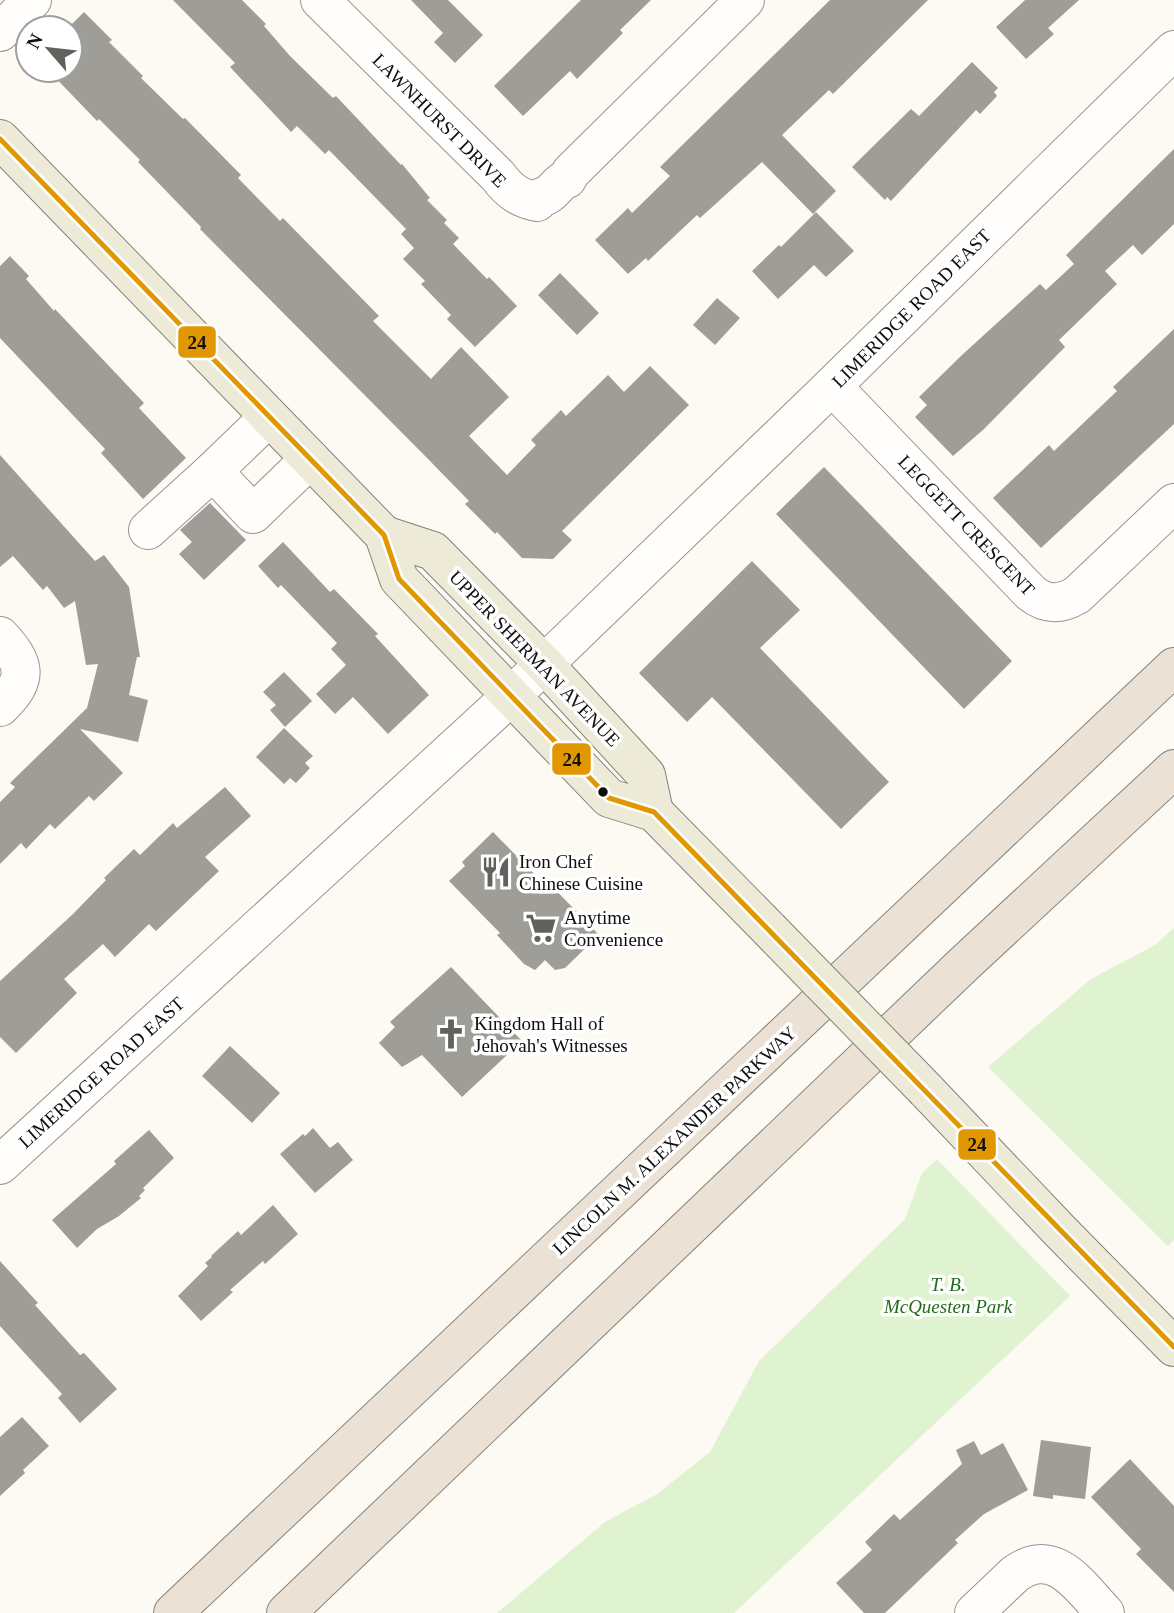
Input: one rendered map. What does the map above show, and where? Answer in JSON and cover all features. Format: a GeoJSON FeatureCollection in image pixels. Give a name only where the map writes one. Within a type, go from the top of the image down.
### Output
{"type":"FeatureCollection","features":[{"type":"Feature","properties":{"kind":"highway","name":"LINCOLN M. ALEXANDER PARKWAY"},"geometry":{"type":"LineString","coordinates":[[173,1613],[1174,667]]}},
{"type":"Feature","properties":{"kind":"highway"},"geometry":{"type":"LineString","coordinates":[[286,1613],[964,964],[1174,769]]}},
{"type":"Feature","properties":{"kind":"main road","name":"UPPER SHERMAN AVENUE"},"geometry":{"type":"LineString","coordinates":[[0,139],[384,535],[399,579],[609,799],[654,812],[1174,1347]]}},
{"type":"Feature","properties":{"kind":"main road","name":"UPPER SHERMAN AVENUE"},"geometry":{"type":"LineString","coordinates":[[384,535],[433,551],[544,664],[646,775],[654,812]]}},
{"type":"Feature","properties":{"kind":"street"},"geometry":{"type":"LineString","coordinates":[[0,32],[32,0]]}},
{"type":"Feature","properties":{"kind":"street","name":"LAWNHURST DRIVE"},"geometry":{"type":"LineString","coordinates":[[320,0],[498,176],[508,190],[525,200],[537,202],[539,198],[549,195],[562,180],[567,179],[571,172],[746,0]]}},
{"type":"Feature","properties":{"kind":"street","name":"LIMERIDGE ROAD EAST"},"geometry":{"type":"LineString","coordinates":[[0,1165],[510,697],[1174,50]]}},
{"type":"Feature","properties":{"kind":"street","name":"LEGGETT CRESCENT"},"geometry":{"type":"LineString","coordinates":[[832,386],[1031,593],[1045,601],[1062,602],[1077,595],[1174,503]]}},
{"type":"Feature","properties":{"kind":"street"},"geometry":{"type":"LineString","coordinates":[[148,530],[269,417]]}},
{"type":"Feature","properties":{"kind":"street"},"geometry":{"type":"LineString","coordinates":[[213,471],[253,514],[310,459]]}},
{"type":"Feature","properties":{"kind":"street"},"geometry":{"type":"LineString","coordinates":[[0,636],[17,654],[21,664],[17,688],[0,707]]}},
{"type":"Feature","properties":{"kind":"street"},"geometry":{"type":"LineString","coordinates":[[974,1613],[1015,1574],[1037,1564],[1058,1567],[1068,1573],[1105,1613]]}},
{"type":"Feature","properties":{"kind":"green space"},"geometry":{"type":"Polygon","coordinates":[[[1174,928],[1174,1240],[1168,1246],[988,1067],[1091,979],[1155,945],[1174,928]]]}},
{"type":"Feature","properties":{"kind":"green space","name":"T. B. McQuesten Park"},"geometry":{"type":"Polygon","coordinates":[[[937,1159],[1070,1296],[734,1613],[497,1613],[605,1522],[657,1494],[710,1452],[759,1361],[905,1219],[922,1173],[937,1159]]]}},
{"type":"Feature","properties":{"kind":"building"},"geometry":{"type":"Polygon","coordinates":[[[173,0],[242,0],[266,24],[264,26],[290,56],[333,98],[336,96],[402,164],[430,198],[427,200],[447,220],[444,223],[459,238],[453,244],[517,306],[475,347],[447,319],[451,315],[421,284],[425,281],[403,259],[414,248],[401,234],[406,229],[329,150],[325,154],[297,126],[291,132],[230,67],[235,63],[173,0]]]}},
{"type":"Feature","properties":{"kind":"building"},"geometry":{"type":"Polygon","coordinates":[[[411,0],[448,0],[483,35],[455,63],[434,42],[443,33],[411,0]]]}},
{"type":"Feature","properties":{"kind":"building"},"geometry":{"type":"Polygon","coordinates":[[[581,0],[651,0],[620,30],[623,33],[577,79],[570,71],[523,116],[494,86],[581,0]]]}},
{"type":"Feature","properties":{"kind":"building"},"geometry":{"type":"Polygon","coordinates":[[[830,0],[928,0],[833,94],[829,90],[782,135],[836,191],[813,214],[762,162],[700,218],[697,215],[648,261],[646,258],[628,274],[595,240],[628,208],[632,213],[670,176],[660,167],[830,0]]]}},
{"type":"Feature","properties":{"kind":"building"},"geometry":{"type":"Polygon","coordinates":[[[1025,0],[1079,0],[1048,28],[1054,34],[1026,59],[996,27],[1025,0]]]}},
{"type":"Feature","properties":{"kind":"building"},"geometry":{"type":"Polygon","coordinates":[[[84,12],[112,40],[109,42],[143,76],[141,78],[241,175],[238,178],[280,221],[283,218],[379,316],[373,321],[431,379],[461,347],[509,397],[469,436],[507,475],[536,445],[531,440],[561,410],[566,416],[608,375],[624,392],[650,366],[689,405],[562,531],[572,540],[553,559],[522,558],[465,504],[469,501],[200,229],[138,162],[140,160],[61,84],[84,84],[84,12]]]}},
{"type":"Feature","properties":{"kind":"building"},"geometry":{"type":"Polygon","coordinates":[[[972,62],[998,88],[994,92],[997,96],[980,114],[976,110],[891,201],[887,197],[885,200],[852,167],[911,109],[919,116],[972,62]]]}},
{"type":"Feature","properties":{"kind":"building"},"geometry":{"type":"Polygon","coordinates":[[[1174,149],[1174,224],[1142,255],[1133,245],[1105,271],[1117,284],[1059,340],[1065,347],[984,429],[953,456],[915,417],[927,405],[919,397],[1040,284],[1046,290],[1074,264],[1066,255],[1174,149]]]}},
{"type":"Feature","properties":{"kind":"building"},"geometry":{"type":"Polygon","coordinates":[[[816,212],[854,251],[826,277],[814,265],[778,299],[752,271],[816,212]]]}},
{"type":"Feature","properties":{"kind":"building"},"geometry":{"type":"Polygon","coordinates":[[[10,256],[29,276],[26,279],[54,311],[55,309],[144,403],[139,408],[186,458],[143,499],[101,453],[105,449],[0,338],[0,266],[10,256]]]}},
{"type":"Feature","properties":{"kind":"building"},"geometry":{"type":"Polygon","coordinates":[[[560,273],[599,313],[577,335],[538,295],[560,273]]]}},
{"type":"Feature","properties":{"kind":"building"},"geometry":{"type":"Polygon","coordinates":[[[717,298],[740,318],[715,345],[693,325],[717,298]]]}},
{"type":"Feature","properties":{"kind":"building"},"geometry":{"type":"Polygon","coordinates":[[[1174,329],[1174,424],[1041,548],[993,498],[1049,445],[1054,451],[1117,391],[1113,387],[1174,329]]]}},
{"type":"Feature","properties":{"kind":"building"},"geometry":{"type":"Polygon","coordinates":[[[0,455],[95,561],[104,555],[129,587],[140,657],[137,657],[129,695],[148,700],[138,742],[80,729],[123,773],[94,801],[89,796],[55,829],[50,824],[26,849],[21,843],[0,864],[0,802],[15,787],[10,783],[87,708],[98,664],[86,665],[75,601],[64,608],[47,586],[43,590],[13,556],[0,567],[0,455]]]}},
{"type":"Feature","properties":{"kind":"building"},"geometry":{"type":"Polygon","coordinates":[[[824,467],[1012,661],[964,709],[776,514],[824,467]]]}},
{"type":"Feature","properties":{"kind":"building"},"geometry":{"type":"Polygon","coordinates":[[[210,503],[246,540],[204,580],[179,554],[192,542],[180,530],[210,503]]]}},
{"type":"Feature","properties":{"kind":"building"},"geometry":{"type":"Polygon","coordinates":[[[283,542],[330,592],[334,589],[378,634],[375,636],[429,695],[388,734],[353,697],[335,714],[316,694],[346,665],[331,649],[337,643],[281,585],[278,588],[258,566],[283,542]]]}},
{"type":"Feature","properties":{"kind":"building"},"geometry":{"type":"Polygon","coordinates":[[[752,561],[800,610],[760,648],[889,782],[841,829],[712,697],[687,722],[639,673],[752,561]]]}},
{"type":"Feature","properties":{"kind":"building"},"geometry":{"type":"Polygon","coordinates":[[[284,672],[312,701],[285,727],[270,710],[276,705],[263,692],[284,672]]]}},
{"type":"Feature","properties":{"kind":"building"},"geometry":{"type":"Polygon","coordinates":[[[284,728],[313,756],[305,763],[310,768],[296,783],[290,778],[284,784],[256,757],[284,728]]]}},
{"type":"Feature","properties":{"kind":"building"},"geometry":{"type":"Polygon","coordinates":[[[225,787],[251,816],[205,857],[219,871],[156,931],[149,924],[115,957],[103,944],[64,979],[77,993],[16,1053],[0,1037],[0,981],[73,914],[134,849],[140,855],[173,823],[177,828],[225,787]]]}},
{"type":"Feature","properties":{"kind":"building"},"geometry":{"type":"Polygon","coordinates":[[[493,832],[545,885],[548,882],[599,935],[565,968],[555,970],[545,960],[535,970],[524,964],[497,935],[500,933],[449,881],[465,866],[462,862],[493,832]]]}},
{"type":"Feature","properties":{"kind":"building","name":"Kingdom Hall of Jehovah's Witnesses"},"geometry":{"type":"Polygon","coordinates":[[[451,967],[522,1041],[462,1097],[422,1055],[402,1067],[379,1043],[395,1027],[390,1022],[451,967]]]}},
{"type":"Feature","properties":{"kind":"building"},"geometry":{"type":"Polygon","coordinates":[[[230,1046],[280,1093],[252,1123],[202,1076],[230,1046]]]}},
{"type":"Feature","properties":{"kind":"building"},"geometry":{"type":"Polygon","coordinates":[[[313,1128],[330,1148],[338,1142],[353,1160],[315,1193],[280,1154],[313,1128]]]}},
{"type":"Feature","properties":{"kind":"building"},"geometry":{"type":"Polygon","coordinates":[[[149,1130],[174,1158],[143,1188],[145,1190],[139,1196],[141,1198],[97,1229],[77,1248],[52,1220],[116,1164],[114,1161],[149,1130]]]}},
{"type":"Feature","properties":{"kind":"building"},"geometry":{"type":"Polygon","coordinates":[[[273,1205],[298,1234],[265,1264],[263,1261],[230,1290],[233,1292],[201,1321],[178,1296],[208,1266],[205,1263],[211,1256],[238,1231],[241,1235],[273,1205]]]}},
{"type":"Feature","properties":{"kind":"building"},"geometry":{"type":"Polygon","coordinates":[[[0,1261],[80,1355],[84,1353],[117,1389],[80,1423],[58,1398],[62,1394],[0,1326],[0,1261]]]}},
{"type":"Feature","properties":{"kind":"building"},"geometry":{"type":"Polygon","coordinates":[[[22,1417],[49,1446],[0,1496],[0,1437],[22,1417]]]}},
{"type":"Feature","properties":{"kind":"building"},"geometry":{"type":"Polygon","coordinates":[[[1041,1440],[1091,1447],[1085,1499],[1053,1495],[1053,1499],[1033,1496],[1041,1440]]]}},
{"type":"Feature","properties":{"kind":"building"},"geometry":{"type":"Polygon","coordinates":[[[974,1441],[981,1455],[1003,1443],[1028,1490],[984,1514],[955,1540],[958,1543],[885,1613],[864,1613],[836,1583],[872,1550],[865,1542],[894,1514],[900,1520],[962,1464],[956,1450],[974,1441]]]}},
{"type":"Feature","properties":{"kind":"building"},"geometry":{"type":"Polygon","coordinates":[[[1130,1459],[1174,1506],[1174,1592],[1136,1554],[1141,1549],[1091,1497],[1130,1459]]]}},
{"type":"Feature","properties":{"kind":"transit line","name":"24"},"geometry":{"type":"LineString","coordinates":[[0,139],[384,535],[399,579],[609,798],[654,812],[1174,1347]]}},
{"type":"Feature","properties":{"kind":"place","name":"Iron Chef Chinese Cuisine"},"geometry":{"type":"Point","coordinates":[496,872]}},
{"type":"Feature","properties":{"kind":"place","name":"Anytime Convenience"},"geometry":{"type":"Point","coordinates":[541,928]}},
{"type":"Feature","properties":{"kind":"place","name":"Kingdom Hall of Jehovah's Witnesses"},"geometry":{"type":"Point","coordinates":[451,1034]}}]}
